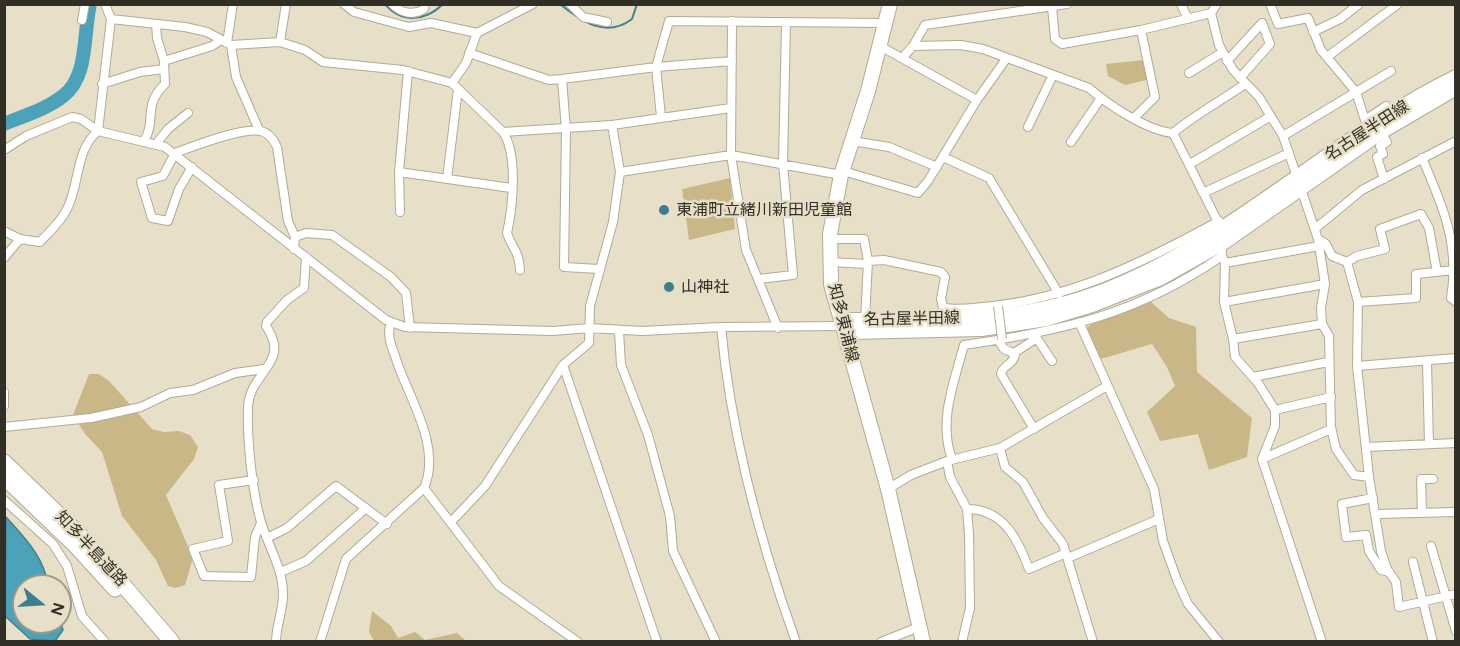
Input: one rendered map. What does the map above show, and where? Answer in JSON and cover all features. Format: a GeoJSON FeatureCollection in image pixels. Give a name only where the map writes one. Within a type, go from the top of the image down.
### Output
{"type":"FeatureCollection","features":[{"type":"Feature","properties":{"kind":"highway","name":"知多半島道路"},"geometry":{"type":"LineString","coordinates":[[4,462],[82,537],[172,642]]}},
{"type":"Feature","properties":{"kind":"highway","name":"知多半島道路"},"geometry":{"type":"LineString","coordinates":[[4,477],[75,545],[159,642]]}},
{"type":"Feature","properties":{"kind":"main road","name":"知多東浦線"},"geometry":{"type":"LineString","coordinates":[[890,4],[880,46],[842,173],[830,238],[831,284],[888,489],[922,642]]}},
{"type":"Feature","properties":{"kind":"main road","name":"名古屋半田線"},"geometry":{"type":"LineString","coordinates":[[1455,77],[1390,114],[1298,182],[1223,254],[1092,305],[1046,319],[981,329],[851,332],[842,326],[850,320],[981,318],[1063,304],[1157,269],[1220,224],[1298,182],[1455,88]]}},
{"type":"Feature","properties":{"kind":"street"},"geometry":{"type":"LineString","coordinates":[[82,20],[85,4]]}},
{"type":"Feature","properties":{"kind":"street"},"geometry":{"type":"LineString","coordinates":[[4,231],[20,239],[40,242],[67,210],[76,184],[81,157],[92,136],[98,131],[111,19],[105,4]]}},
{"type":"Feature","properties":{"kind":"street"},"geometry":{"type":"LineString","coordinates":[[233,4],[226,42],[236,77],[259,130],[271,137],[277,147],[288,221],[295,237],[294,249]]}},
{"type":"Feature","properties":{"kind":"street"},"geometry":{"type":"LineString","coordinates":[[280,42],[286,4]]}},
{"type":"Feature","properties":{"kind":"street"},"geometry":{"type":"LineString","coordinates":[[344,4],[354,12],[409,27],[431,23],[477,33],[533,4]]}},
{"type":"Feature","properties":{"kind":"street"},"geometry":{"type":"LineString","coordinates":[[392,4],[400,12],[416,13],[424,9],[425,4]]}},
{"type":"Feature","properties":{"kind":"street"},"geometry":{"type":"LineString","coordinates":[[570,4],[583,17],[607,22]]}},
{"type":"Feature","properties":{"kind":"street"},"geometry":{"type":"LineString","coordinates":[[903,57],[913,46],[925,25],[1067,4]]}},
{"type":"Feature","properties":{"kind":"street"},"geometry":{"type":"LineString","coordinates":[[1181,4],[1188,19]]}},
{"type":"Feature","properties":{"kind":"street"},"geometry":{"type":"LineString","coordinates":[[1052,7],[1055,39],[1062,44],[1188,19],[1211,12],[1217,4]]}},
{"type":"Feature","properties":{"kind":"street"},"geometry":{"type":"LineString","coordinates":[[1270,4],[1278,24],[1308,18],[1327,57],[1356,92],[1365,120],[1386,106],[1390,114]]}},
{"type":"Feature","properties":{"kind":"street"},"geometry":{"type":"LineString","coordinates":[[1313,32],[1340,19],[1359,4]]}},
{"type":"Feature","properties":{"kind":"street"},"geometry":{"type":"LineString","coordinates":[[1327,57],[1398,4]]}},
{"type":"Feature","properties":{"kind":"street"},"geometry":{"type":"LineString","coordinates":[[1211,12],[1222,52],[1227,61],[1242,81],[1259,97],[1283,136],[1316,228],[1325,285],[1321,308],[1322,324],[1329,336],[1331,427],[1336,449],[1353,475],[1369,477]]}},
{"type":"Feature","properties":{"kind":"street"},"geometry":{"type":"LineString","coordinates":[[111,19],[185,27],[226,42]]}},
{"type":"Feature","properties":{"kind":"street"},"geometry":{"type":"LineString","coordinates":[[661,117],[656,67],[669,21],[885,24]]}},
{"type":"Feature","properties":{"kind":"street"},"geometry":{"type":"LineString","coordinates":[[732,21],[731,155],[746,250],[778,328]]}},
{"type":"Feature","properties":{"kind":"street"},"geometry":{"type":"LineString","coordinates":[[913,46],[961,45],[983,49],[1089,88],[1101,98],[1160,132],[1173,133],[1202,109],[1214,106],[1242,81],[1270,44],[1262,23],[1227,61]]}},
{"type":"Feature","properties":{"kind":"street"},"geometry":{"type":"LineString","coordinates":[[144,141],[148,135],[154,94],[165,84],[164,65],[156,24]]}},
{"type":"Feature","properties":{"kind":"street"},"geometry":{"type":"LineString","coordinates":[[759,279],[793,275],[783,164],[786,24]]}},
{"type":"Feature","properties":{"kind":"street"},"geometry":{"type":"LineString","coordinates":[[1135,117],[1155,97],[1141,30]]}},
{"type":"Feature","properties":{"kind":"street"},"geometry":{"type":"LineString","coordinates":[[447,179],[455,86],[477,33]]}},
{"type":"Feature","properties":{"kind":"street"},"geometry":{"type":"LineString","coordinates":[[102,84],[164,65],[226,42],[280,42],[305,50],[323,62],[408,71],[455,86],[509,140],[512,157],[507,233],[510,242],[519,252],[520,270]]}},
{"type":"Feature","properties":{"kind":"street"},"geometry":{"type":"LineString","coordinates":[[880,46],[977,100]]}},
{"type":"Feature","properties":{"kind":"street"},"geometry":{"type":"LineString","coordinates":[[1189,73],[1222,52]]}},
{"type":"Feature","properties":{"kind":"street"},"geometry":{"type":"LineString","coordinates":[[469,53],[549,80],[656,67],[732,61]]}},
{"type":"Feature","properties":{"kind":"street"},"geometry":{"type":"LineString","coordinates":[[620,172],[731,155],[842,173],[918,193],[1006,59]]}},
{"type":"Feature","properties":{"kind":"street"},"geometry":{"type":"LineString","coordinates":[[400,212],[399,172],[408,71]]}},
{"type":"Feature","properties":{"kind":"street"},"geometry":{"type":"LineString","coordinates":[[1283,136],[1391,71]]}},
{"type":"Feature","properties":{"kind":"street"},"geometry":{"type":"LineString","coordinates":[[1028,128],[1053,75]]}},
{"type":"Feature","properties":{"kind":"street"},"geometry":{"type":"LineString","coordinates":[[562,79],[566,130],[564,267],[599,269]]}},
{"type":"Feature","properties":{"kind":"street"},"geometry":{"type":"LineString","coordinates":[[1071,142],[1101,98]]}},
{"type":"Feature","properties":{"kind":"street"},"geometry":{"type":"LineString","coordinates":[[503,132],[566,130],[731,108]]}},
{"type":"Feature","properties":{"kind":"street"},"geometry":{"type":"LineString","coordinates":[[156,144],[168,129],[188,113]]}},
{"type":"Feature","properties":{"kind":"street"},"geometry":{"type":"LineString","coordinates":[[1190,164],[1271,116]]}},
{"type":"Feature","properties":{"kind":"street"},"geometry":{"type":"LineString","coordinates":[[4,150],[26,136],[72,117],[81,119],[98,131],[156,144],[175,153],[294,249],[391,323],[410,328],[553,331],[589,328],[619,331],[842,326]]}},
{"type":"Feature","properties":{"kind":"street"},"geometry":{"type":"LineString","coordinates":[[451,522],[485,486],[563,365],[589,343],[590,306],[613,222],[620,172],[612,125]]}},
{"type":"Feature","properties":{"kind":"street"},"geometry":{"type":"LineString","coordinates":[[192,168],[179,189],[168,221],[152,218],[141,182],[163,176],[175,153],[217,138],[259,130]]}},
{"type":"Feature","properties":{"kind":"street"},"geometry":{"type":"LineString","coordinates":[[1381,132],[1387,142],[1380,146],[1383,154],[1377,157],[1384,179]]}},
{"type":"Feature","properties":{"kind":"street"},"geometry":{"type":"LineString","coordinates":[[1173,133],[1220,224],[1224,302],[1235,357],[1253,377],[1275,410],[1275,426],[1262,459],[1322,642]]}},
{"type":"Feature","properties":{"kind":"street"},"geometry":{"type":"LineString","coordinates":[[852,141],[889,147],[937,167]]}},
{"type":"Feature","properties":{"kind":"street"},"geometry":{"type":"LineString","coordinates":[[1316,228],[1362,190],[1455,141]]}},
{"type":"Feature","properties":{"kind":"street"},"geometry":{"type":"LineString","coordinates":[[1203,194],[1289,153]]}},
{"type":"Feature","properties":{"kind":"street"},"geometry":{"type":"LineString","coordinates":[[943,157],[988,178],[1059,294]]}},
{"type":"Feature","properties":{"kind":"street"},"geometry":{"type":"LineString","coordinates":[[1422,158],[1448,216],[1455,257],[1451,298],[1455,302]]}},
{"type":"Feature","properties":{"kind":"street"},"geometry":{"type":"LineString","coordinates":[[399,172],[511,188]]}},
{"type":"Feature","properties":{"kind":"street"},"geometry":{"type":"LineString","coordinates":[[1347,262],[1357,256],[1385,249],[1380,229],[1421,214],[1429,228],[1437,272]]}},
{"type":"Feature","properties":{"kind":"street"},"geometry":{"type":"LineString","coordinates":[[830,262],[884,260],[941,272],[945,277],[940,303],[948,309],[998,306],[1059,294],[1098,281],[1220,224]]}},
{"type":"Feature","properties":{"kind":"street"},"geometry":{"type":"LineString","coordinates":[[295,237],[306,233],[332,235],[377,267],[406,293],[410,328]]}},
{"type":"Feature","properties":{"kind":"street"},"geometry":{"type":"LineString","coordinates":[[830,238],[864,239],[867,262],[865,320]]}},
{"type":"Feature","properties":{"kind":"street"},"geometry":{"type":"LineString","coordinates":[[4,258],[20,239]]}},
{"type":"Feature","properties":{"kind":"street"},"geometry":{"type":"LineString","coordinates":[[962,642],[970,608],[967,509],[950,477],[947,431],[948,403],[964,345],[1036,335],[1080,324],[1144,300],[1223,254],[1318,243],[1326,244],[1332,256],[1347,262]]}},
{"type":"Feature","properties":{"kind":"street"},"geometry":{"type":"LineString","coordinates":[[276,642],[284,594],[280,572],[261,524],[249,434],[249,401],[264,369],[275,357],[276,348],[267,322],[287,300],[303,288],[306,257]]}},
{"type":"Feature","properties":{"kind":"street"},"geometry":{"type":"LineString","coordinates":[[1347,262],[1358,302],[1357,366],[1369,477],[1377,514],[1381,551],[1389,572],[1396,582],[1399,607],[1451,595]]}},
{"type":"Feature","properties":{"kind":"street"},"geometry":{"type":"LineString","coordinates":[[1358,302],[1416,298],[1416,274],[1454,270]]}},
{"type":"Feature","properties":{"kind":"street"},"geometry":{"type":"LineString","coordinates":[[1224,302],[1325,285]]}},
{"type":"Feature","properties":{"kind":"street"},"geometry":{"type":"LineString","coordinates":[[998,306],[1000,340],[1004,349],[1014,353]]}},
{"type":"Feature","properties":{"kind":"street"},"geometry":{"type":"LineString","coordinates":[[320,642],[346,559],[424,488],[430,472],[429,448],[390,341],[391,323]]}},
{"type":"Feature","properties":{"kind":"street"},"geometry":{"type":"LineString","coordinates":[[1080,324],[1154,489],[1167,556],[1188,604],[1219,642]]}},
{"type":"Feature","properties":{"kind":"street"},"geometry":{"type":"LineString","coordinates":[[1233,339],[1322,324]]}},
{"type":"Feature","properties":{"kind":"street"},"geometry":{"type":"LineString","coordinates":[[721,327],[731,419],[772,576],[796,642]]}},
{"type":"Feature","properties":{"kind":"street"},"geometry":{"type":"LineString","coordinates":[[619,331],[621,365],[648,435],[670,516],[673,551],[716,642]]}},
{"type":"Feature","properties":{"kind":"street"},"geometry":{"type":"LineString","coordinates":[[1034,429],[1001,374],[1004,368],[1013,362],[1014,353],[1036,335]]}},
{"type":"Feature","properties":{"kind":"street"},"geometry":{"type":"LineString","coordinates":[[1036,335],[1052,361]]}},
{"type":"Feature","properties":{"kind":"street"},"geometry":{"type":"LineString","coordinates":[[1357,366],[1455,358]]}},
{"type":"Feature","properties":{"kind":"street"},"geometry":{"type":"LineString","coordinates":[[1253,377],[1328,362]]}},
{"type":"Feature","properties":{"kind":"street"},"geometry":{"type":"LineString","coordinates":[[1427,362],[1429,444]]}},
{"type":"Feature","properties":{"kind":"street"},"geometry":{"type":"LineString","coordinates":[[563,365],[657,642]]}},
{"type":"Feature","properties":{"kind":"street"},"geometry":{"type":"LineString","coordinates":[[4,428],[91,418],[141,407],[170,393],[193,390],[235,373],[264,369]]}},
{"type":"Feature","properties":{"kind":"street"},"geometry":{"type":"LineString","coordinates":[[888,489],[911,475],[950,460],[1000,448],[1107,386]]}},
{"type":"Feature","properties":{"kind":"street"},"geometry":{"type":"LineString","coordinates":[[4,392],[4,406]]}},
{"type":"Feature","properties":{"kind":"street"},"geometry":{"type":"LineString","coordinates":[[1275,410],[1331,397]]}},
{"type":"Feature","properties":{"kind":"street"},"geometry":{"type":"LineString","coordinates":[[1262,459],[1316,438],[1331,427]]}},
{"type":"Feature","properties":{"kind":"street"},"geometry":{"type":"LineString","coordinates":[[1366,447],[1455,443]]}},
{"type":"Feature","properties":{"kind":"street"},"geometry":{"type":"LineString","coordinates":[[1000,448],[1005,467],[1023,482],[1067,556],[1092,642]]}},
{"type":"Feature","properties":{"kind":"street"},"geometry":{"type":"LineString","coordinates":[[1422,513],[1421,479],[1432,479]]}},
{"type":"Feature","properties":{"kind":"street"},"geometry":{"type":"LineString","coordinates":[[254,480],[219,485],[228,540],[193,549],[204,576],[251,577],[255,537],[261,524]]}},
{"type":"Feature","properties":{"kind":"street"},"geometry":{"type":"LineString","coordinates":[[267,538],[287,528],[336,486],[387,524]]}},
{"type":"Feature","properties":{"kind":"street"},"geometry":{"type":"LineString","coordinates":[[424,488],[499,586],[578,642]]}},
{"type":"Feature","properties":{"kind":"street"},"geometry":{"type":"LineString","coordinates":[[1373,498],[1342,504],[1346,537],[1366,535],[1369,551],[1381,570],[1389,572]]}},
{"type":"Feature","properties":{"kind":"street"},"geometry":{"type":"LineString","coordinates":[[4,500],[53,544],[67,566],[82,616],[105,642]]}},
{"type":"Feature","properties":{"kind":"street"},"geometry":{"type":"LineString","coordinates":[[280,572],[306,561],[366,508]]}},
{"type":"Feature","properties":{"kind":"street"},"geometry":{"type":"LineString","coordinates":[[967,509],[989,514],[1011,530],[1017,537],[1029,569],[1159,519]]}},
{"type":"Feature","properties":{"kind":"street"},"geometry":{"type":"LineString","coordinates":[[1377,514],[1455,512]]}},
{"type":"Feature","properties":{"kind":"street"},"geometry":{"type":"LineString","coordinates":[[1431,546],[1451,595],[1455,631]]}},
{"type":"Feature","properties":{"kind":"street"},"geometry":{"type":"LineString","coordinates":[[1413,562],[1433,642]]}},
{"type":"Feature","properties":{"kind":"street"},"geometry":{"type":"LineString","coordinates":[[881,642],[919,627]]}},
{"type":"Feature","properties":{"kind":"shaded area"},"geometry":{"type":"Polygon","coordinates":[[[1144,60],[1147,80],[1125,85],[1108,76],[1106,64],[1144,60]]]}},
{"type":"Feature","properties":{"kind":"shaded area"},"geometry":{"type":"Polygon","coordinates":[[[730,178],[735,229],[689,240],[682,189],[730,178]]]}},
{"type":"Feature","properties":{"kind":"shaded area"},"geometry":{"type":"Polygon","coordinates":[[[1150,301],[1169,318],[1196,327],[1197,372],[1252,418],[1247,457],[1209,470],[1198,434],[1160,441],[1147,412],[1175,386],[1167,367],[1152,344],[1097,360],[1084,330],[1097,320],[1150,301]]]}},
{"type":"Feature","properties":{"kind":"shaded area"},"geometry":{"type":"Polygon","coordinates":[[[89,374],[99,374],[109,381],[152,429],[164,432],[179,431],[190,435],[198,447],[194,459],[166,495],[193,558],[185,585],[175,588],[168,586],[156,560],[122,516],[102,452],[85,434],[73,415],[89,374]]]}},
{"type":"Feature","properties":{"kind":"shaded area"},"geometry":{"type":"Polygon","coordinates":[[[372,611],[391,626],[398,638],[415,632],[425,640],[457,633],[466,641],[374,641],[369,632],[372,611]]]}},
{"type":"Feature","properties":{"kind":"water"},"geometry":{"type":"Polygon","coordinates":[[[6,517],[38,557],[45,574],[12,574],[12,622],[5,616],[6,517]]]}},
{"type":"Feature","properties":{"kind":"water"},"geometry":{"type":"Polygon","coordinates":[[[25,634],[60,634],[55,641],[30,639],[25,634]]]}},
{"type":"Feature","properties":{"kind":"waterway"},"geometry":{"type":"LineString","coordinates":[[4,124],[50,105],[71,88],[77,78],[84,54],[90,4]]}},
{"type":"Feature","properties":{"kind":"waterway"},"geometry":{"type":"LineString","coordinates":[[385,4],[399,15],[414,18],[429,14],[443,4]]}},
{"type":"Feature","properties":{"kind":"waterway"},"geometry":{"type":"LineString","coordinates":[[560,4],[576,16],[603,28],[622,25],[632,19],[637,4]]}},
{"type":"Feature","properties":{"kind":"place","name":"東浦町立緒川新田児童館"},"geometry":{"type":"Point","coordinates":[664,210]}},
{"type":"Feature","properties":{"kind":"place","name":"山神社"},"geometry":{"type":"Point","coordinates":[669,287]}}]}
